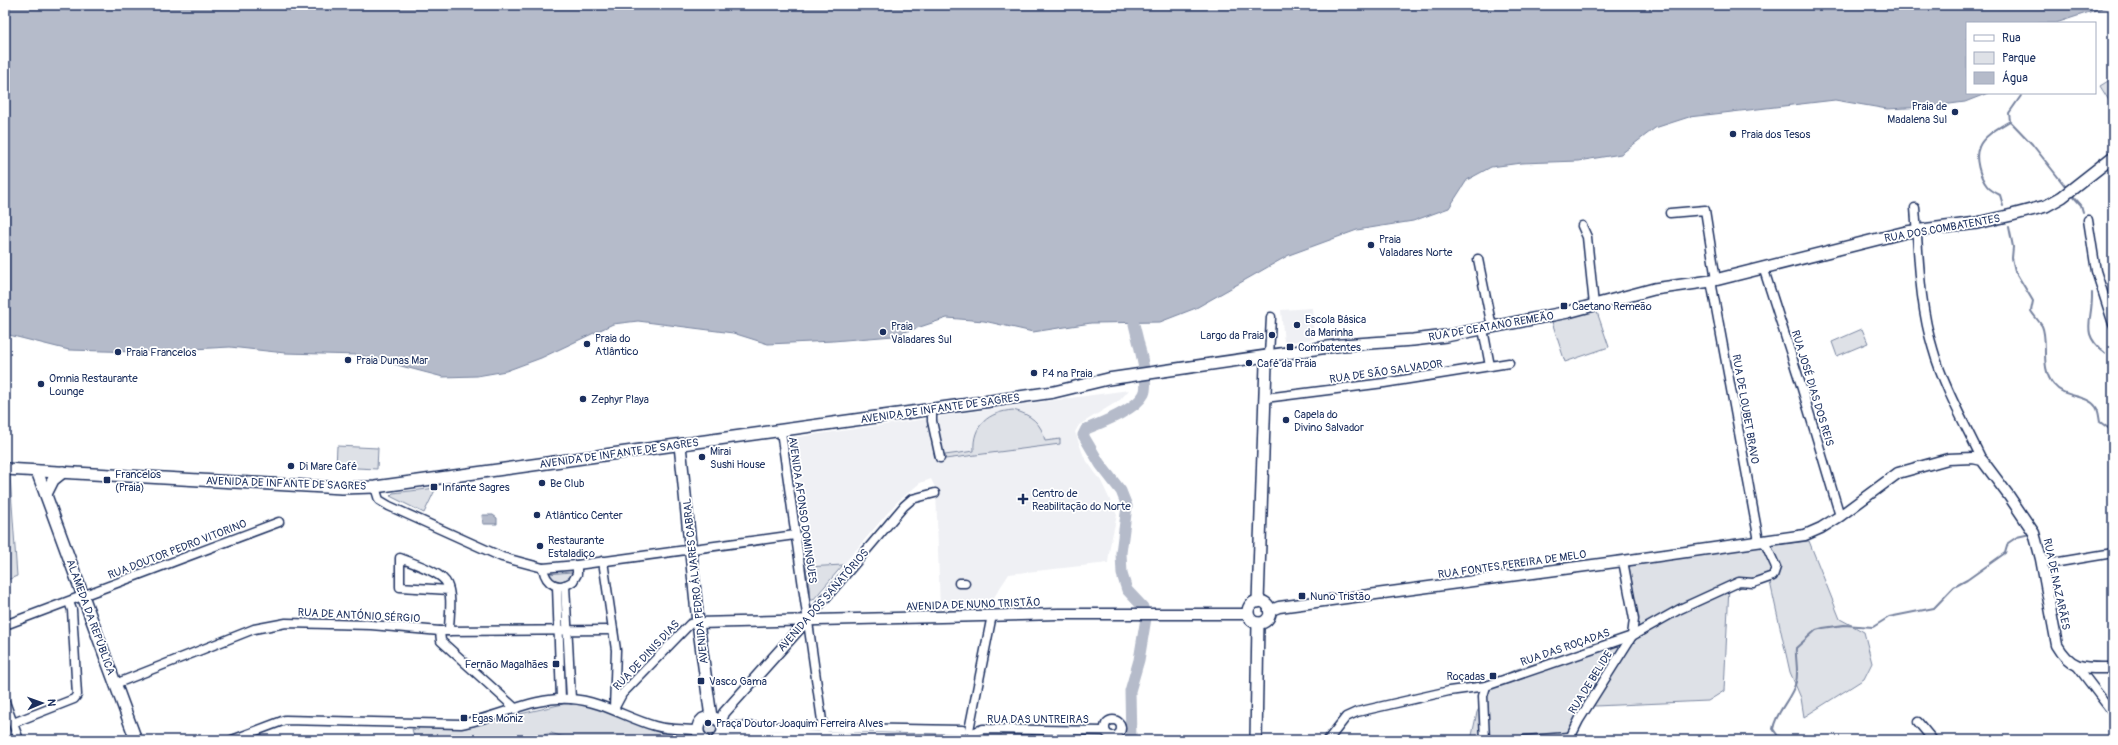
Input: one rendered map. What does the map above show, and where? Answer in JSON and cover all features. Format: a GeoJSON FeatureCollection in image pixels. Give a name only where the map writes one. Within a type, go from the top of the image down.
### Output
{"type":"FeatureCollection","features":[{"type":"Feature","properties":{"kind":"main road","name":"RUA DOS COMBATENTES"},"geometry":{"type":"LineString","coordinates":[[1713,281],[1763,267],[1917,230],[1976,223],[2046,206],[2062,198],[2113,157]]}},
{"type":"Feature","properties":{"kind":"main road","name":"RUA DE CEATANO REMEÃO"},"geometry":{"type":"LineString","coordinates":[[1269,356],[1342,345],[1428,338],[1488,328],[1568,312],[1654,289],[1713,281]]}},
{"type":"Feature","properties":{"kind":"main road","name":"AVENIDA DE INFANTE DE SAGRES"},"geometry":{"type":"LineString","coordinates":[[5,469],[342,488],[375,487],[680,444],[933,413],[1054,392],[1108,379],[1269,356]]}},
{"type":"Feature","properties":{"kind":"main road"},"geometry":{"type":"LineString","coordinates":[[1258,602],[1266,364],[1269,356]]}},
{"type":"Feature","properties":{"kind":"main road","name":"AVENIDA PEDRO ÁLVARES CABRAL"},"geometry":{"type":"LineString","coordinates":[[680,444],[698,623],[719,727]]}},
{"type":"Feature","properties":{"kind":"main road","name":"ALAMEDA DA REPÚBLICA"},"geometry":{"type":"LineString","coordinates":[[37,471],[136,740]]}},
{"type":"Feature","properties":{"kind":"main road"},"geometry":{"type":"LineString","coordinates":[[46,494],[53,480],[63,472]]}},
{"type":"Feature","properties":{"kind":"main road"},"geometry":{"type":"LineString","coordinates":[[1258,602],[1264,603],[1269,611],[1265,621],[1258,623],[1252,622],[1248,614],[1249,607],[1258,602]]}},
{"type":"Feature","properties":{"kind":"main road"},"geometry":{"type":"LineString","coordinates":[[1256,740],[1258,623]]}},
{"type":"Feature","properties":{"kind":"main road","name":"AVENIDA DOS SANATÓRIOS"},"geometry":{"type":"LineString","coordinates":[[702,737],[700,722],[719,727]]}},
{"type":"Feature","properties":{"kind":"street"},"geometry":{"type":"LineString","coordinates":[[1915,208],[1921,285],[1933,350],[1957,411],[1982,460]]}},
{"type":"Feature","properties":{"kind":"street","name":"RUA DE LOUBET BRAVO"},"geometry":{"type":"LineString","coordinates":[[1670,213],[1705,210],[1713,281],[1762,541]]}},
{"type":"Feature","properties":{"kind":"street"},"geometry":{"type":"LineString","coordinates":[[2088,220],[2096,271],[2113,324]]}},
{"type":"Feature","properties":{"kind":"street"},"geometry":{"type":"LineString","coordinates":[[1582,226],[1587,237],[1594,305]]}},
{"type":"Feature","properties":{"kind":"street"},"geometry":{"type":"LineString","coordinates":[[1478,259],[1488,328],[1490,366]]}},
{"type":"Feature","properties":{"kind":"street","name":"RUA JOSÉ DIAS DOS REIS"},"geometry":{"type":"LineString","coordinates":[[1763,267],[1800,382],[1840,516]]}},
{"type":"Feature","properties":{"kind":"street"},"geometry":{"type":"LineString","coordinates":[[1269,356],[1271,317]]}},
{"type":"Feature","properties":{"kind":"street","name":"RUA DE SÃO SALVADOR"},"geometry":{"type":"LineString","coordinates":[[1265,398],[1384,383],[1510,363]]}},
{"type":"Feature","properties":{"kind":"street"},"geometry":{"type":"LineString","coordinates":[[933,413],[936,420],[935,430],[940,458]]}},
{"type":"Feature","properties":{"kind":"street","name":"AVENIDA AFONSO DOMINGUES"},"geometry":{"type":"LineString","coordinates":[[781,431],[824,732]]}},
{"type":"Feature","properties":{"kind":"street"},"geometry":{"type":"LineString","coordinates":[[1762,541],[1804,535],[1821,528],[1840,516],[1898,473],[1948,459],[1973,458],[1982,460]]}},
{"type":"Feature","properties":{"kind":"street","name":"RUA DE NAZARÃES"},"geometry":{"type":"LineString","coordinates":[[1982,460],[2034,533],[2044,571],[2057,645],[2064,657],[2078,666]]}},
{"type":"Feature","properties":{"kind":"street"},"geometry":{"type":"LineString","coordinates":[[375,487],[379,500],[389,506],[502,557],[543,568],[577,566],[795,535]]}},
{"type":"Feature","properties":{"kind":"street","name":"AVENIDA DOS SANATÓRIOS"},"geometry":{"type":"LineString","coordinates":[[719,727],[724,712],[808,619],[904,506],[912,499],[935,493]]}},
{"type":"Feature","properties":{"kind":"street","name":"RUA DOUTOR PEDRO VITORINO"},"geometry":{"type":"LineString","coordinates":[[5,625],[279,522]]}},
{"type":"Feature","properties":{"kind":"street","name":"RUA FONTES PEREIRA DE MELO"},"geometry":{"type":"LineString","coordinates":[[1269,611],[1279,607],[1762,541]]}},
{"type":"Feature","properties":{"kind":"street","name":"RUA DAS ROÇADAS"},"geometry":{"type":"LineString","coordinates":[[1328,740],[1346,717],[1357,712],[1449,691],[1486,686],[1632,636],[1680,609],[1739,582],[1753,582],[1773,576],[1776,567],[1762,541]]}},
{"type":"Feature","properties":{"kind":"street"},"geometry":{"type":"LineString","coordinates":[[2041,559],[2053,562],[2113,553]]}},
{"type":"Feature","properties":{"kind":"street"},"geometry":{"type":"LineString","coordinates":[[449,590],[400,587],[400,558],[440,576],[447,583],[449,590],[449,631]]}},
{"type":"Feature","properties":{"kind":"street"},"geometry":{"type":"LineString","coordinates":[[1623,561],[1634,620],[1632,636]]}},
{"type":"Feature","properties":{"kind":"street"},"geometry":{"type":"LineString","coordinates":[[603,562],[616,650],[614,709]]}},
{"type":"Feature","properties":{"kind":"street"},"geometry":{"type":"LineString","coordinates":[[2044,571],[2053,562]]}},
{"type":"Feature","properties":{"kind":"street"},"geometry":{"type":"LineString","coordinates":[[543,568],[546,580],[556,586],[565,585],[574,581],[576,578],[577,566]]}},
{"type":"Feature","properties":{"kind":"street"},"geometry":{"type":"LineString","coordinates":[[565,585],[571,699]]}},
{"type":"Feature","properties":{"kind":"street"},"geometry":{"type":"LineString","coordinates":[[556,586],[561,699]]}},
{"type":"Feature","properties":{"kind":"street"},"geometry":{"type":"LineString","coordinates":[[13,723],[74,699],[77,695],[72,610],[69,602]]}},
{"type":"Feature","properties":{"kind":"street","name":"AVENIDA DE NUNO TRISTÃO"},"geometry":{"type":"LineString","coordinates":[[698,623],[992,615],[1173,613],[1248,614]]}},
{"type":"Feature","properties":{"kind":"street"},"geometry":{"type":"LineString","coordinates":[[966,735],[992,615]]}},
{"type":"Feature","properties":{"kind":"street","name":"RUA DE ANTÓNIO SÉRGIO"},"geometry":{"type":"LineString","coordinates":[[115,684],[254,629],[286,623],[371,625],[449,631],[613,630]]}},
{"type":"Feature","properties":{"kind":"street","name":"RUA DE DINIS DIAS"},"geometry":{"type":"LineString","coordinates":[[614,709],[622,694],[690,624],[698,623]]}},
{"type":"Feature","properties":{"kind":"street"},"geometry":{"type":"LineString","coordinates":[[440,630],[441,641],[516,709]]}},
{"type":"Feature","properties":{"kind":"street","name":"RUA DE BELIDE"},"geometry":{"type":"LineString","coordinates":[[1569,739],[1632,636]]}},
{"type":"Feature","properties":{"kind":"street"},"geometry":{"type":"LineString","coordinates":[[2078,666],[2113,668]]}},
{"type":"Feature","properties":{"kind":"street"},"geometry":{"type":"LineString","coordinates":[[2078,666],[2113,712]]}},
{"type":"Feature","properties":{"kind":"street"},"geometry":{"type":"LineString","coordinates":[[1486,686],[1483,696],[1486,740]]}},
{"type":"Feature","properties":{"kind":"street"},"geometry":{"type":"LineString","coordinates":[[232,740],[285,720],[461,724],[482,720],[543,701],[561,699],[596,703],[656,726],[702,737]]}},
{"type":"Feature","properties":{"kind":"street"},"geometry":{"type":"LineString","coordinates":[[5,702],[19,740]]}},
{"type":"Feature","properties":{"kind":"street","name":"RUA DAS UNTREIRAS"},"geometry":{"type":"LineString","coordinates":[[719,727],[919,736],[966,735],[983,729],[1105,731],[1114,738],[1121,730],[1119,722],[1113,720],[1109,721],[1105,725],[1105,731]]}},
{"type":"Feature","properties":{"kind":"street"},"geometry":{"type":"LineString","coordinates":[[1918,722],[1933,740]]}},
{"type":"Feature","properties":{"kind":"street"},"geometry":{"type":"LineString","coordinates":[[1526,740],[1569,739]]}},
{"type":"Feature","properties":{"kind":"shaded area","name":"Escola Básica da Marinha"},"geometry":{"type":"Polygon","coordinates":[[[1312,308],[1314,339],[1284,343],[1281,310],[1312,308]]]}},
{"type":"Feature","properties":{"kind":"shaded area","name":"Centro de Reabilitação do Norte"},"geometry":{"type":"Polygon","coordinates":[[[1129,390],[1120,400],[1079,425],[1075,432],[1084,457],[1101,481],[1117,515],[1108,563],[1009,574],[987,608],[940,610],[936,489],[931,479],[920,483],[896,503],[843,565],[811,566],[796,463],[791,464],[788,445],[791,438],[926,419],[939,419],[941,416],[1129,390]]]}},
{"type":"Feature","properties":{"kind":"green space"},"geometry":{"type":"Polygon","coordinates":[[[2113,78],[2113,107],[2100,86],[2113,78]]]}},
{"type":"Feature","properties":{"kind":"green space"},"geometry":{"type":"Polygon","coordinates":[[[1596,309],[1609,347],[1565,362],[1552,322],[1596,309]]]}},
{"type":"Feature","properties":{"kind":"green space"},"geometry":{"type":"Polygon","coordinates":[[[1862,329],[1868,343],[1837,356],[1832,342],[1862,329]]]}},
{"type":"Feature","properties":{"kind":"green space"},"geometry":{"type":"Polygon","coordinates":[[[1013,410],[1025,414],[1034,420],[1041,429],[1045,441],[1060,439],[1060,444],[945,459],[945,455],[974,451],[974,442],[979,427],[990,417],[996,414],[1013,410]]]}},
{"type":"Feature","properties":{"kind":"green space"},"geometry":{"type":"Polygon","coordinates":[[[337,446],[378,448],[377,469],[336,467],[337,446]]]}},
{"type":"Feature","properties":{"kind":"green space"},"geometry":{"type":"Polygon","coordinates":[[[5,476],[10,476],[17,576],[5,581],[5,476]]]}},
{"type":"Feature","properties":{"kind":"green space"},"geometry":{"type":"Polygon","coordinates":[[[436,488],[424,513],[390,496],[393,493],[436,488]]]}},
{"type":"Feature","properties":{"kind":"green space"},"geometry":{"type":"Polygon","coordinates":[[[1809,541],[1840,619],[1864,632],[1872,663],[1864,679],[1804,717],[1801,698],[1790,672],[1770,582],[1729,586],[1724,691],[1708,701],[1595,706],[1588,703],[1565,740],[1471,740],[1477,712],[1496,678],[1517,669],[1619,638],[1637,626],[1636,607],[1629,566],[1712,551],[1809,541]]]}},
{"type":"Feature","properties":{"kind":"green space"},"geometry":{"type":"Polygon","coordinates":[[[843,565],[813,600],[811,600],[806,567],[843,565]]]}},
{"type":"Feature","properties":{"kind":"green space"},"geometry":{"type":"Polygon","coordinates":[[[571,572],[573,575],[566,581],[562,582],[554,581],[548,574],[571,572]]]}},
{"type":"Feature","properties":{"kind":"green space"},"geometry":{"type":"Polygon","coordinates":[[[580,703],[597,705],[663,734],[710,740],[573,740],[551,733],[526,740],[415,740],[412,729],[418,730],[419,727],[464,727],[563,704],[580,703]]]}},
{"type":"Feature","properties":{"kind":"green space"},"geometry":{"type":"Polygon","coordinates":[[[707,722],[713,722],[717,726],[717,732],[713,736],[707,736],[703,732],[703,726],[707,722]]]}},
{"type":"Feature","properties":{"kind":"water"},"geometry":{"type":"Polygon","coordinates":[[[5,5],[2111,5],[2059,22],[1966,22],[1966,94],[1985,94],[1965,102],[1927,107],[1887,109],[1835,100],[1689,117],[1655,128],[1621,154],[1578,161],[1521,163],[1491,167],[1467,180],[1449,208],[1413,221],[1357,230],[1289,255],[1196,308],[1160,322],[1091,323],[1033,332],[984,321],[947,318],[893,336],[768,344],[733,333],[638,321],[613,324],[541,358],[506,371],[477,376],[443,377],[359,355],[285,353],[230,347],[138,352],[69,350],[5,334],[5,5]]]}},
{"type":"Feature","properties":{"kind":"water"},"geometry":{"type":"Polygon","coordinates":[[[482,515],[493,515],[497,518],[497,524],[483,524],[482,515]]]}},
{"type":"Feature","properties":{"kind":"waterway"},"geometry":{"type":"LineString","coordinates":[[2022,94],[2009,113],[2010,121],[2032,144],[2065,186]]}},
{"type":"Feature","properties":{"kind":"waterway"},"geometry":{"type":"LineString","coordinates":[[2003,205],[2000,195],[1990,189],[1984,182],[1978,167],[1977,156],[1979,147],[1984,139],[1992,132],[2010,121]]}},
{"type":"Feature","properties":{"kind":"waterway"},"geometry":{"type":"LineString","coordinates":[[2072,195],[2081,205],[2083,212]]}},
{"type":"Feature","properties":{"kind":"waterway"},"geometry":{"type":"LineString","coordinates":[[2009,227],[2013,247],[2012,258],[2015,271],[2033,301],[2031,311],[2042,326],[2044,332],[2045,363],[2049,378],[2058,389],[2092,403],[2097,409],[2100,422],[2111,430]]}},
{"type":"Feature","properties":{"kind":"waterway"},"geometry":{"type":"LineString","coordinates":[[2092,293],[2089,326],[2090,333],[2097,346],[2105,353]]}},
{"type":"Feature","properties":{"kind":"waterway"},"geometry":{"type":"LineString","coordinates":[[1134,324],[1144,370],[1144,394],[1140,400],[1126,411],[1109,420],[1086,429],[1083,435],[1100,464],[1121,491],[1127,506],[1121,553],[1122,574],[1127,590],[1143,607]]}},
{"type":"Feature","properties":{"kind":"waterway"},"geometry":{"type":"LineString","coordinates":[[1789,740],[1778,736],[1773,729],[1777,717],[1791,694],[1796,682],[1796,648],[1816,630],[1844,625],[1873,627],[1889,617],[1934,608],[1954,587],[1967,580],[2005,553],[2008,543],[2017,537],[2030,534]]}},
{"type":"Feature","properties":{"kind":"waterway"},"geometry":{"type":"LineString","coordinates":[[1131,740],[1130,691],[1139,660],[1146,618]]}},
{"type":"Feature","properties":{"kind":"place","name":"Praia de Madalena Sul"},"geometry":{"type":"Point","coordinates":[1955,112]}},
{"type":"Feature","properties":{"kind":"place","name":"Praia dos Tesos"},"geometry":{"type":"Point","coordinates":[1733,134]}},
{"type":"Feature","properties":{"kind":"place","name":"Praia Valadares Norte"},"geometry":{"type":"Point","coordinates":[1371,245]}},
{"type":"Feature","properties":{"kind":"place","name":"Caetano Remeão"},"geometry":{"type":"Point","coordinates":[1564,306]}},
{"type":"Feature","properties":{"kind":"place","name":"Escola Básica da Marinha"},"geometry":{"type":"Point","coordinates":[1297,325]}},
{"type":"Feature","properties":{"kind":"place","name":"Praia Valadares Sul"},"geometry":{"type":"Point","coordinates":[883,332]}},
{"type":"Feature","properties":{"kind":"place","name":"Largo da Praia"},"geometry":{"type":"Point","coordinates":[1272,335]}},
{"type":"Feature","properties":{"kind":"place","name":"Praia do Atlântico"},"geometry":{"type":"Point","coordinates":[587,344]}},
{"type":"Feature","properties":{"kind":"place","name":"Combatentes"},"geometry":{"type":"Point","coordinates":[1290,347]}},
{"type":"Feature","properties":{"kind":"place","name":"Praia Francelos"},"geometry":{"type":"Point","coordinates":[118,352]}},
{"type":"Feature","properties":{"kind":"place","name":"Praia Dunas Mar"},"geometry":{"type":"Point","coordinates":[348,360]}},
{"type":"Feature","properties":{"kind":"place","name":"Café da Praia"},"geometry":{"type":"Point","coordinates":[1249,363]}},
{"type":"Feature","properties":{"kind":"place","name":"P4 na Praia"},"geometry":{"type":"Point","coordinates":[1034,373]}},
{"type":"Feature","properties":{"kind":"place","name":"Omnia Restaurante Lounge"},"geometry":{"type":"Point","coordinates":[41,384]}},
{"type":"Feature","properties":{"kind":"place","name":"Zephyr Playa"},"geometry":{"type":"Point","coordinates":[583,399]}},
{"type":"Feature","properties":{"kind":"place","name":"Capela do Divino Salvador"},"geometry":{"type":"Point","coordinates":[1286,420]}},
{"type":"Feature","properties":{"kind":"place","name":"Mirai Sushi House"},"geometry":{"type":"Point","coordinates":[702,457]}},
{"type":"Feature","properties":{"kind":"place","name":"Di Mare Café"},"geometry":{"type":"Point","coordinates":[291,466]}},
{"type":"Feature","properties":{"kind":"place","name":"Francelos (Praia)"},"geometry":{"type":"Point","coordinates":[107,480]}},
{"type":"Feature","properties":{"kind":"place","name":"Be Club"},"geometry":{"type":"Point","coordinates":[542,483]}},
{"type":"Feature","properties":{"kind":"place","name":"Infante Sagres"},"geometry":{"type":"Point","coordinates":[434,487]}},
{"type":"Feature","properties":{"kind":"place","name":"Centro de Reabilitação do Norte"},"geometry":{"type":"Point","coordinates":[1023,499]}},
{"type":"Feature","properties":{"kind":"place","name":"Atlântico Center"},"geometry":{"type":"Point","coordinates":[537,515]}},
{"type":"Feature","properties":{"kind":"place","name":"Restaurante Estaladiço"},"geometry":{"type":"Point","coordinates":[540,546]}},
{"type":"Feature","properties":{"kind":"place","name":"Nuno Tristão"},"geometry":{"type":"Point","coordinates":[1302,596]}},
{"type":"Feature","properties":{"kind":"place","name":"Fernão Magalhães"},"geometry":{"type":"Point","coordinates":[556,664]}},
{"type":"Feature","properties":{"kind":"place","name":"Roçadas"},"geometry":{"type":"Point","coordinates":[1493,676]}},
{"type":"Feature","properties":{"kind":"place","name":"Vasco Gama"},"geometry":{"type":"Point","coordinates":[701,681]}},
{"type":"Feature","properties":{"kind":"place","name":"Egas Moniz"},"geometry":{"type":"Point","coordinates":[464,718]}},
{"type":"Feature","properties":{"kind":"place","name":"Praça Doutor Joaquim Ferreira Alves"},"geometry":{"type":"Point","coordinates":[708,723]}}]}
